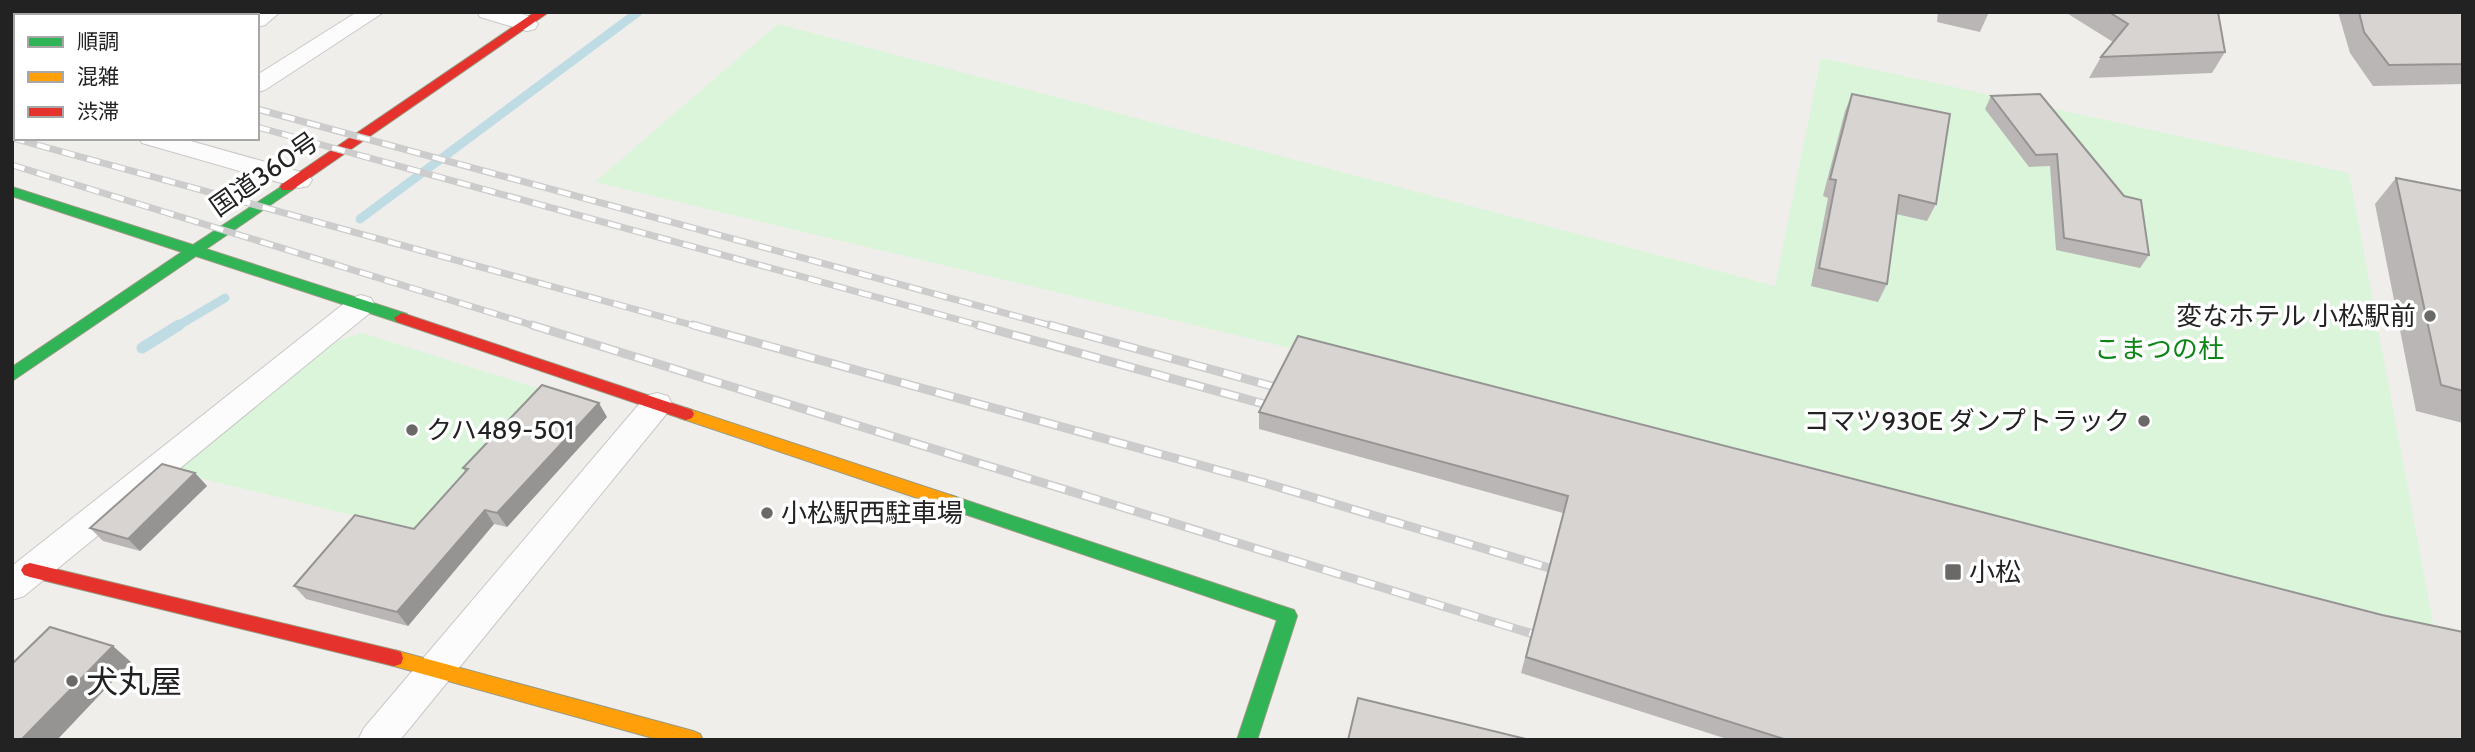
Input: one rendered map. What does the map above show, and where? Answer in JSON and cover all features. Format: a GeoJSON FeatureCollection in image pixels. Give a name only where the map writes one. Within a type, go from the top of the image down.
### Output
{"type":"FeatureCollection","features":[{"type":"Feature","properties":{"kind":"main road","name":"国道360号"},"geometry":{"type":"LineString","coordinates":[[12,374],[198,250],[535,18]]}},
{"type":"Feature","properties":{"kind":"main road"},"geometry":{"type":"LineString","coordinates":[[12,191],[198,250],[1288,617],[1247,740]]}},
{"type":"Feature","properties":{"kind":"main road"},"geometry":{"type":"LineString","coordinates":[[21,578],[436,668],[694,740]]}},
{"type":"Feature","properties":{"kind":"street"},"geometry":{"type":"LineString","coordinates":[[259,84],[373,12]]}},
{"type":"Feature","properties":{"kind":"street"},"geometry":{"type":"LineString","coordinates":[[488,12],[535,18]]}},
{"type":"Feature","properties":{"kind":"street"},"geometry":{"type":"LineString","coordinates":[[163,140],[299,180]]}},
{"type":"Feature","properties":{"kind":"street"},"geometry":{"type":"LineString","coordinates":[[21,578],[361,305]]}},
{"type":"Feature","properties":{"kind":"street"},"geometry":{"type":"LineString","coordinates":[[377,740],[657,404]]}},
{"type":"Feature","properties":{"kind":"green space","name":"こまつの杜"},"geometry":{"type":"Polygon","coordinates":[[[778,24],[1775,286],[1821,58],[2349,173],[2436,639],[1298,350],[595,182],[778,24]]]}},
{"type":"Feature","properties":{"kind":"green space"},"geometry":{"type":"Polygon","coordinates":[[[362,333],[550,392],[417,531],[167,470],[337,341],[362,333]]]}},
{"type":"Feature","properties":{"kind":"building"},"geometry":{"type":"Polygon","coordinates":[[[2109,12],[2218,12],[2225,52],[2101,57],[2128,24],[2109,12]]]}},
{"type":"Feature","properties":{"kind":"building"},"geometry":{"type":"Polygon","coordinates":[[[2359,12],[2463,12],[2463,64],[2389,65],[2364,32],[2359,12]]]}},
{"type":"Feature","properties":{"kind":"building"},"geometry":{"type":"Polygon","coordinates":[[[1852,94],[1950,114],[1936,204],[1899,195],[1887,284],[1819,268],[1836,180],[1830,179],[1852,94]]]}},
{"type":"Feature","properties":{"kind":"building"},"geometry":{"type":"Polygon","coordinates":[[[2040,94],[2124,196],[2141,200],[2149,255],[2064,238],[2057,154],[2036,155],[1991,96],[2040,94]]]}},
{"type":"Feature","properties":{"kind":"building"},"geometry":{"type":"Polygon","coordinates":[[[2396,178],[2463,191],[2463,391],[2441,385],[2396,178]]]}},
{"type":"Feature","properties":{"kind":"building"},"geometry":{"type":"Polygon","coordinates":[[[1298,336],[2382,615],[2463,632],[2463,740],[1787,740],[1526,657],[1568,496],[1259,412],[1298,336]]]}},
{"type":"Feature","properties":{"kind":"building"},"geometry":{"type":"Polygon","coordinates":[[[542,385],[599,403],[497,513],[485,510],[397,612],[294,586],[355,515],[414,529],[468,469],[463,468],[542,385]]]}},
{"type":"Feature","properties":{"kind":"building"},"geometry":{"type":"Polygon","coordinates":[[[162,464],[195,473],[128,539],[90,528],[162,464]]]}},
{"type":"Feature","properties":{"kind":"building"},"geometry":{"type":"Polygon","coordinates":[[[50,627],[113,646],[21,740],[12,740],[12,664],[50,627]]]}},
{"type":"Feature","properties":{"kind":"building"},"geometry":{"type":"Polygon","coordinates":[[[1358,698],[1530,740],[1348,740],[1358,698]]]}},
{"type":"Feature","properties":{"kind":"waterway"},"geometry":{"type":"LineString","coordinates":[[360,219],[638,12]]}},
{"type":"Feature","properties":{"kind":"waterway"},"geometry":{"type":"LineString","coordinates":[[176,327],[225,298]]}},
{"type":"Feature","properties":{"kind":"waterway"},"geometry":{"type":"LineString","coordinates":[[142,348],[179,325]]}},
{"type":"Feature","properties":{"kind":"railway"},"geometry":{"type":"LineString","coordinates":[[259,110],[1056,327]]}},
{"type":"Feature","properties":{"kind":"railway"},"geometry":{"type":"LineString","coordinates":[[259,128],[985,327]]}},
{"type":"Feature","properties":{"kind":"railway"},"geometry":{"type":"LineString","coordinates":[[19,140],[699,327]]}},
{"type":"Feature","properties":{"kind":"railway"},"geometry":{"type":"LineString","coordinates":[[12,165],[538,327]]}},
{"type":"Feature","properties":{"kind":"railway"},"geometry":{"type":"LineString","coordinates":[[532,325],[1549,639]]}},
{"type":"Feature","properties":{"kind":"railway"},"geometry":{"type":"LineString","coordinates":[[693,325],[1265,483],[1566,573]]}},
{"type":"Feature","properties":{"kind":"railway"},"geometry":{"type":"LineString","coordinates":[[978,325],[1282,409]]}},
{"type":"Feature","properties":{"kind":"railway"},"geometry":{"type":"LineString","coordinates":[[1050,325],[1290,391]]}},
{"type":"Feature","properties":{"kind":"traffic: fast"},"geometry":{"type":"LineString","coordinates":[[12,375],[287,187]]}},
{"type":"Feature","properties":{"kind":"traffic: fast"},"geometry":{"type":"LineString","coordinates":[[12,191],[402,318]]}},
{"type":"Feature","properties":{"kind":"traffic: fast"},"geometry":{"type":"LineString","coordinates":[[950,502],[1288,616],[1247,740]]}},
{"type":"Feature","properties":{"kind":"traffic: slow"},"geometry":{"type":"LineString","coordinates":[[686,414],[950,502]]}},
{"type":"Feature","properties":{"kind":"traffic: slow"},"geometry":{"type":"LineString","coordinates":[[394,658],[693,740]]}},
{"type":"Feature","properties":{"kind":"traffic: jam"},"geometry":{"type":"LineString","coordinates":[[287,187],[543,12]]}},
{"type":"Feature","properties":{"kind":"traffic: jam"},"geometry":{"type":"LineString","coordinates":[[402,318],[686,414]]}},
{"type":"Feature","properties":{"kind":"traffic: jam"},"geometry":{"type":"LineString","coordinates":[[30,570],[394,658]]}},
{"type":"Feature","properties":{"kind":"place","name":"変なホテル 小松駅前"},"geometry":{"type":"Point","coordinates":[2430,316]}},
{"type":"Feature","properties":{"kind":"place","name":"コマツ930E ダンプトラック"},"geometry":{"type":"Point","coordinates":[2144,421]}},
{"type":"Feature","properties":{"kind":"place","name":"クハ489-501"},"geometry":{"type":"Point","coordinates":[412,430]}},
{"type":"Feature","properties":{"kind":"place","name":"小松駅西駐車場"},"geometry":{"type":"Point","coordinates":[767,513]}},
{"type":"Feature","properties":{"kind":"place","name":"小松"},"geometry":{"type":"Point","coordinates":[1953,572]}},
{"type":"Feature","properties":{"kind":"place","name":"犬丸屋"},"geometry":{"type":"Point","coordinates":[72,681]}}]}
